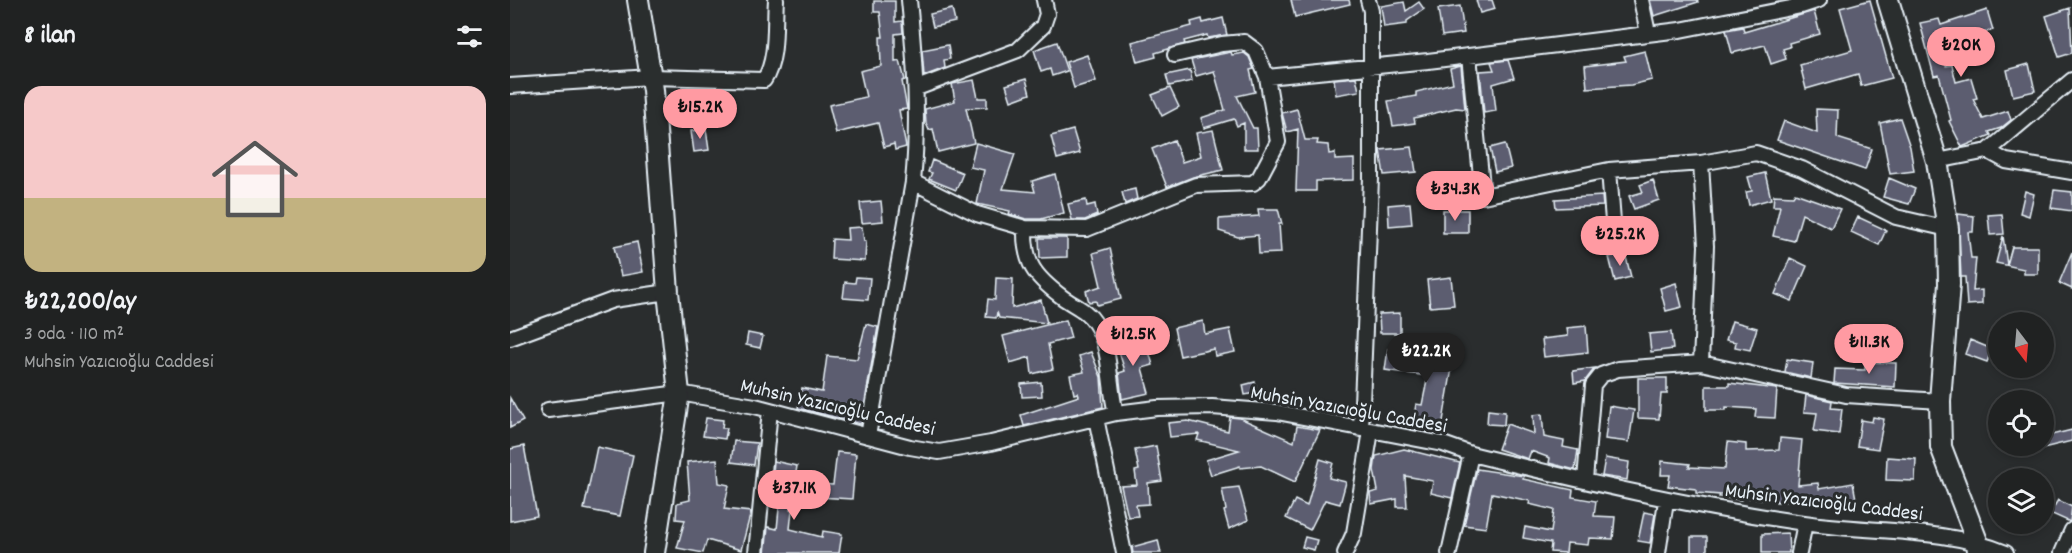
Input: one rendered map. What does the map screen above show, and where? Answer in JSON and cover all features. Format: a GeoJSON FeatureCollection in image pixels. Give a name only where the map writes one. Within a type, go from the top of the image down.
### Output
{"type":"FeatureCollection","features":[{"type":"Feature","properties":{"kind":"street"},"geometry":{"type":"LineString","coordinates":[[638,0],[651,76],[668,292],[679,393],[654,553]]}},
{"type":"Feature","properties":{"kind":"street"},"geometry":{"type":"LineString","coordinates":[[510,86],[651,76],[764,80],[768,74],[772,50],[776,0]]}},
{"type":"Feature","properties":{"kind":"street"},"geometry":{"type":"LineString","coordinates":[[868,436],[913,182],[917,143],[917,88],[909,0]]}},
{"type":"Feature","properties":{"kind":"street"},"geometry":{"type":"LineString","coordinates":[[917,88],[1018,50],[1043,26],[1047,14],[1044,0]]}},
{"type":"Feature","properties":{"kind":"street"},"geometry":{"type":"LineString","coordinates":[[1345,553],[1354,533],[1366,430],[1371,178],[1371,11],[1368,0]]}},
{"type":"Feature","properties":{"kind":"street"},"geometry":{"type":"LineString","coordinates":[[1641,0],[1648,33]]}},
{"type":"Feature","properties":{"kind":"street"},"geometry":{"type":"LineString","coordinates":[[1267,77],[1469,56],[1648,33],[1768,13],[1818,0]]}},
{"type":"Feature","properties":{"kind":"street"},"geometry":{"type":"LineString","coordinates":[[1888,0],[1937,161],[1948,229],[1949,284],[1940,401],[1941,447],[1978,547]]}},
{"type":"Feature","properties":{"kind":"street"},"geometry":{"type":"LineString","coordinates":[[913,182],[977,214],[1025,228],[1088,229],[1196,185],[1236,186],[1253,183],[1259,178],[1278,142],[1267,77],[1256,51],[1244,42],[1222,44],[1175,55]]}},
{"type":"Feature","properties":{"kind":"street"},"geometry":{"type":"LineString","coordinates":[[1469,56],[1483,196],[1609,170],[1701,163],[1755,153],[1778,159],[1896,217],[1948,229]]}},
{"type":"Feature","properties":{"kind":"street"},"geometry":{"type":"LineString","coordinates":[[1937,161],[1988,151],[2072,80]]}},
{"type":"Feature","properties":{"kind":"street"},"geometry":{"type":"LineString","coordinates":[[1988,151],[2006,161],[2072,172]]}},
{"type":"Feature","properties":{"kind":"street"},"geometry":{"type":"LineString","coordinates":[[1701,163],[1706,246],[1701,363]]}},
{"type":"Feature","properties":{"kind":"street"},"geometry":{"type":"LineString","coordinates":[[1609,170],[1615,247]]}},
{"type":"Feature","properties":{"kind":"street"},"geometry":{"type":"LineString","coordinates":[[1025,228],[1024,251],[1032,269],[1062,297],[1084,311],[1096,324],[1108,359],[1111,395],[1116,413]]}},
{"type":"Feature","properties":{"kind":"street"},"geometry":{"type":"LineString","coordinates":[[510,338],[613,300],[668,292]]}},
{"type":"Feature","properties":{"kind":"street"},"geometry":{"type":"LineString","coordinates":[[1585,480],[1593,385],[1601,375],[1618,369],[1701,363],[1846,395],[1940,401]]}},
{"type":"Feature","properties":{"kind":"street","name":"Muhsin Yazıcıoğlu Caddesi"},"geometry":{"type":"LineString","coordinates":[[548,410],[679,393],[770,410],[939,452],[991,443],[1116,413],[1157,408],[1212,407],[1277,412],[1443,444],[1471,454],[1666,501],[2006,553]]}},
{"type":"Feature","properties":{"kind":"street"},"geometry":{"type":"LineString","coordinates":[[756,553],[770,410]]}},
{"type":"Feature","properties":{"kind":"street"},"geometry":{"type":"LineString","coordinates":[[1096,418],[1124,553]]}},
{"type":"Feature","properties":{"kind":"street"},"geometry":{"type":"LineString","coordinates":[[1449,553],[1471,454]]}},
{"type":"Feature","properties":{"kind":"street"},"geometry":{"type":"LineString","coordinates":[[1658,553],[1666,501]]}},
{"type":"Feature","properties":{"kind":"street"},"geometry":{"type":"LineString","coordinates":[[1800,553],[1805,523]]}},
{"type":"Feature","properties":{"kind":"street"},"geometry":{"type":"LineString","coordinates":[[2062,553],[2072,530]]}},
{"type":"Feature","properties":{"kind":"building"},"geometry":{"type":"Polygon","coordinates":[[[1291,0],[1349,0],[1350,4],[1295,17],[1291,0]]]}},
{"type":"Feature","properties":{"kind":"building"},"geometry":{"type":"Polygon","coordinates":[[[1476,0],[1492,0],[1495,9],[1480,13],[1476,0]]]}},
{"type":"Feature","properties":{"kind":"building"},"geometry":{"type":"Polygon","coordinates":[[[1650,0],[1697,0],[1698,2],[1654,16],[1650,0]]]}},
{"type":"Feature","properties":{"kind":"building"},"geometry":{"type":"Polygon","coordinates":[[[1870,0],[1892,78],[1861,86],[1858,74],[1806,89],[1800,65],[1852,50],[1840,8],[1870,0]]]}},
{"type":"Feature","properties":{"kind":"building"},"geometry":{"type":"Polygon","coordinates":[[[874,1],[895,1],[895,22],[902,21],[903,33],[895,34],[895,62],[900,61],[905,80],[902,81],[907,109],[899,110],[906,147],[895,150],[894,144],[884,147],[878,123],[836,133],[829,105],[866,97],[860,71],[881,66],[880,37],[883,37],[880,12],[874,12],[874,1]]]}},
{"type":"Feature","properties":{"kind":"building"},"geometry":{"type":"Polygon","coordinates":[[[1404,2],[1406,11],[1419,2],[1424,9],[1407,21],[1407,24],[1384,27],[1381,6],[1404,2]]]}},
{"type":"Feature","properties":{"kind":"building"},"geometry":{"type":"Polygon","coordinates":[[[1460,6],[1464,33],[1442,36],[1438,9],[1460,6]]]}},
{"type":"Feature","properties":{"kind":"building"},"geometry":{"type":"Polygon","coordinates":[[[2070,8],[2072,53],[2059,57],[2046,16],[2070,8]]]}},
{"type":"Feature","properties":{"kind":"building"},"geometry":{"type":"Polygon","coordinates":[[[952,9],[955,22],[933,27],[930,14],[952,9]]]}},
{"type":"Feature","properties":{"kind":"building"},"geometry":{"type":"Polygon","coordinates":[[[1987,10],[1993,30],[1940,46],[1946,66],[1952,65],[1956,82],[1971,78],[1977,98],[1973,99],[1983,119],[2008,111],[2011,120],[2001,128],[1989,132],[1991,135],[1962,147],[1949,121],[1951,120],[1939,75],[1934,76],[1920,23],[1939,19],[1941,25],[1987,10]]]}},
{"type":"Feature","properties":{"kind":"building"},"geometry":{"type":"Polygon","coordinates":[[[1814,11],[1820,34],[1789,43],[1790,47],[1783,49],[1786,59],[1771,64],[1765,45],[1732,53],[1726,30],[1743,27],[1744,32],[1814,11]]]}},
{"type":"Feature","properties":{"kind":"building"},"geometry":{"type":"Polygon","coordinates":[[[1223,18],[1227,35],[1208,38],[1207,35],[1184,41],[1185,44],[1155,53],[1156,57],[1137,62],[1132,42],[1192,26],[1191,22],[1202,19],[1203,23],[1223,18]]]}},
{"type":"Feature","properties":{"kind":"building"},"geometry":{"type":"Polygon","coordinates":[[[1057,42],[1067,71],[1052,76],[1050,69],[1041,72],[1034,50],[1057,42]]]}},
{"type":"Feature","properties":{"kind":"building"},"geometry":{"type":"Polygon","coordinates":[[[948,45],[950,59],[944,60],[945,68],[924,76],[922,50],[948,45]]]}},
{"type":"Feature","properties":{"kind":"building"},"geometry":{"type":"Polygon","coordinates":[[[1645,51],[1652,80],[1631,85],[1587,88],[1585,66],[1626,61],[1624,56],[1645,51]]]}},
{"type":"Feature","properties":{"kind":"building"},"geometry":{"type":"Polygon","coordinates":[[[1231,52],[1232,55],[1244,53],[1249,57],[1254,69],[1250,70],[1255,92],[1237,96],[1253,128],[1257,128],[1258,149],[1244,149],[1244,123],[1237,126],[1234,119],[1204,128],[1201,118],[1225,110],[1214,71],[1196,76],[1191,60],[1231,52]]]}},
{"type":"Feature","properties":{"kind":"building"},"geometry":{"type":"Polygon","coordinates":[[[1087,55],[1096,81],[1074,88],[1066,62],[1087,55]]]}},
{"type":"Feature","properties":{"kind":"building"},"geometry":{"type":"Polygon","coordinates":[[[1508,60],[1514,78],[1493,84],[1496,111],[1484,113],[1480,71],[1494,70],[1491,62],[1508,60]]]}},
{"type":"Feature","properties":{"kind":"building"},"geometry":{"type":"Polygon","coordinates":[[[2029,64],[2035,91],[2013,96],[2007,70],[2029,64]]]}},
{"type":"Feature","properties":{"kind":"building"},"geometry":{"type":"Polygon","coordinates":[[[1461,66],[1465,109],[1456,108],[1414,118],[1415,123],[1393,126],[1388,101],[1416,96],[1416,92],[1453,83],[1450,69],[1461,66]]]}},
{"type":"Feature","properties":{"kind":"building"},"geometry":{"type":"Polygon","coordinates":[[[1190,70],[1192,81],[1169,86],[1166,75],[1190,70]]]}},
{"type":"Feature","properties":{"kind":"building"},"geometry":{"type":"Polygon","coordinates":[[[1356,77],[1359,91],[1336,95],[1334,79],[1356,77]]]}},
{"type":"Feature","properties":{"kind":"building"},"geometry":{"type":"Polygon","coordinates":[[[1026,79],[1030,94],[1011,101],[1006,85],[1026,79]]]}},
{"type":"Feature","properties":{"kind":"building"},"geometry":{"type":"Polygon","coordinates":[[[974,80],[978,98],[987,98],[987,107],[966,108],[974,143],[938,152],[933,129],[929,130],[926,123],[925,109],[955,101],[952,84],[974,80]]]}},
{"type":"Feature","properties":{"kind":"building"},"geometry":{"type":"Polygon","coordinates":[[[1170,88],[1179,107],[1162,116],[1152,95],[1170,88]]]}},
{"type":"Feature","properties":{"kind":"building"},"geometry":{"type":"Polygon","coordinates":[[[1297,109],[1305,140],[1318,140],[1317,144],[1328,145],[1329,154],[1335,153],[1335,160],[1354,159],[1354,180],[1316,181],[1316,191],[1296,191],[1298,129],[1287,132],[1282,113],[1297,109]]]}},
{"type":"Feature","properties":{"kind":"building"},"geometry":{"type":"Polygon","coordinates":[[[1816,109],[1838,110],[1837,138],[1872,149],[1865,170],[1777,140],[1784,121],[1817,133],[1816,109]]]}},
{"type":"Feature","properties":{"kind":"building"},"geometry":{"type":"Polygon","coordinates":[[[1900,118],[1910,147],[1914,171],[1890,174],[1880,123],[1900,118]]]}},
{"type":"Feature","properties":{"kind":"building"},"geometry":{"type":"Polygon","coordinates":[[[706,129],[709,150],[694,152],[691,131],[706,129]]]}},
{"type":"Feature","properties":{"kind":"building"},"geometry":{"type":"Polygon","coordinates":[[[1073,130],[1080,153],[1057,159],[1051,136],[1073,130]]]}},
{"type":"Feature","properties":{"kind":"building"},"geometry":{"type":"Polygon","coordinates":[[[1213,130],[1223,170],[1193,177],[1167,187],[1152,149],[1174,140],[1182,162],[1201,156],[1196,133],[1213,130]]]}},
{"type":"Feature","properties":{"kind":"building"},"geometry":{"type":"Polygon","coordinates":[[[976,143],[1015,154],[1003,189],[1035,192],[1032,181],[1055,174],[1064,213],[1041,219],[1026,219],[1009,214],[1010,211],[977,204],[984,170],[970,167],[976,143]]]}},
{"type":"Feature","properties":{"kind":"building"},"geometry":{"type":"Polygon","coordinates":[[[1505,144],[1511,168],[1495,172],[1490,148],[1505,144]]]}},
{"type":"Feature","properties":{"kind":"building"},"geometry":{"type":"Polygon","coordinates":[[[1412,147],[1416,172],[1384,175],[1380,150],[1412,147]]]}},
{"type":"Feature","properties":{"kind":"building"},"geometry":{"type":"Polygon","coordinates":[[[932,160],[963,173],[956,190],[929,179],[932,173],[928,172],[932,160]]]}},
{"type":"Feature","properties":{"kind":"building"},"geometry":{"type":"Polygon","coordinates":[[[1765,173],[1771,199],[1749,205],[1746,192],[1752,191],[1748,177],[1765,173]]]}},
{"type":"Feature","properties":{"kind":"building"},"geometry":{"type":"Polygon","coordinates":[[[1889,178],[1915,189],[1909,204],[1883,197],[1889,178]]]}},
{"type":"Feature","properties":{"kind":"building"},"geometry":{"type":"Polygon","coordinates":[[[1653,180],[1659,200],[1634,209],[1629,196],[1643,192],[1640,185],[1653,180]]]}},
{"type":"Feature","properties":{"kind":"building"},"geometry":{"type":"Polygon","coordinates":[[[1135,189],[1137,199],[1125,204],[1122,192],[1135,189]]]}},
{"type":"Feature","properties":{"kind":"building"},"geometry":{"type":"Polygon","coordinates":[[[2054,190],[2072,192],[2072,211],[2051,208],[2054,190]]]}},
{"type":"Feature","properties":{"kind":"building"},"geometry":{"type":"Polygon","coordinates":[[[2025,191],[2034,194],[2029,216],[2020,213],[2025,191]]]}},
{"type":"Feature","properties":{"kind":"building"},"geometry":{"type":"Polygon","coordinates":[[[1795,193],[1840,209],[1831,228],[1802,214],[1794,241],[1773,236],[1780,206],[1773,206],[1774,195],[1793,196],[1795,193]]]}},
{"type":"Feature","properties":{"kind":"building"},"geometry":{"type":"Polygon","coordinates":[[[1602,196],[1603,206],[1556,208],[1555,199],[1602,196]]]}},
{"type":"Feature","properties":{"kind":"building"},"geometry":{"type":"Polygon","coordinates":[[[1086,200],[1087,206],[1095,204],[1097,215],[1085,220],[1072,220],[1068,204],[1086,200]]]}},
{"type":"Feature","properties":{"kind":"building"},"geometry":{"type":"Polygon","coordinates":[[[881,201],[883,221],[862,223],[860,203],[881,201]]]}},
{"type":"Feature","properties":{"kind":"building"},"geometry":{"type":"Polygon","coordinates":[[[1410,203],[1412,224],[1389,226],[1388,205],[1410,203]]]}},
{"type":"Feature","properties":{"kind":"building"},"geometry":{"type":"Polygon","coordinates":[[[1258,209],[1278,209],[1282,224],[1279,224],[1281,253],[1259,254],[1258,235],[1238,237],[1219,231],[1219,219],[1259,216],[1258,209]]]}},
{"type":"Feature","properties":{"kind":"building"},"geometry":{"type":"Polygon","coordinates":[[[1443,210],[1468,210],[1468,233],[1443,233],[1443,210]]]}},
{"type":"Feature","properties":{"kind":"building"},"geometry":{"type":"Polygon","coordinates":[[[1958,214],[1974,216],[1973,232],[1968,232],[1971,258],[1976,258],[1973,291],[1982,290],[1982,304],[1967,305],[1965,277],[1961,277],[1958,214]]]}},
{"type":"Feature","properties":{"kind":"building"},"geometry":{"type":"Polygon","coordinates":[[[2002,214],[2004,234],[1990,235],[1988,215],[2002,214]]]}},
{"type":"Feature","properties":{"kind":"building"},"geometry":{"type":"Polygon","coordinates":[[[1858,217],[1886,230],[1879,245],[1851,232],[1858,217]]]}},
{"type":"Feature","properties":{"kind":"building"},"geometry":{"type":"Polygon","coordinates":[[[1651,224],[1655,237],[1634,243],[1631,229],[1651,224]]]}},
{"type":"Feature","properties":{"kind":"building"},"geometry":{"type":"Polygon","coordinates":[[[862,227],[864,241],[866,241],[865,261],[831,259],[832,239],[848,240],[847,228],[862,227]]]}},
{"type":"Feature","properties":{"kind":"building"},"geometry":{"type":"Polygon","coordinates":[[[2003,236],[2007,265],[2012,247],[2038,247],[2038,274],[2024,274],[2024,269],[1996,263],[2003,236]]]}},
{"type":"Feature","properties":{"kind":"building"},"geometry":{"type":"Polygon","coordinates":[[[1039,238],[1067,238],[1067,257],[1040,258],[1039,238]]]}},
{"type":"Feature","properties":{"kind":"building"},"geometry":{"type":"Polygon","coordinates":[[[637,242],[643,272],[621,276],[614,247],[637,242]]]}},
{"type":"Feature","properties":{"kind":"building"},"geometry":{"type":"Polygon","coordinates":[[[1110,248],[1121,299],[1097,305],[1096,301],[1089,302],[1086,291],[1101,286],[1093,253],[1110,248]]]}},
{"type":"Feature","properties":{"kind":"building"},"geometry":{"type":"Polygon","coordinates":[[[2072,252],[2072,289],[2059,283],[2072,252]]]}},
{"type":"Feature","properties":{"kind":"building"},"geometry":{"type":"Polygon","coordinates":[[[1625,253],[1631,277],[1615,281],[1609,257],[1625,253]]]}},
{"type":"Feature","properties":{"kind":"building"},"geometry":{"type":"Polygon","coordinates":[[[1790,258],[1807,266],[1792,301],[1775,294],[1790,258]]]}},
{"type":"Feature","properties":{"kind":"building"},"geometry":{"type":"Polygon","coordinates":[[[856,277],[870,278],[868,300],[843,298],[845,282],[855,283],[856,277]]]}},
{"type":"Feature","properties":{"kind":"building"},"geometry":{"type":"Polygon","coordinates":[[[1451,277],[1454,305],[1430,307],[1427,280],[1451,277]]]}},
{"type":"Feature","properties":{"kind":"building"},"geometry":{"type":"Polygon","coordinates":[[[996,278],[1013,279],[1012,308],[1041,300],[1047,323],[999,318],[997,312],[996,318],[986,317],[988,299],[995,300],[996,278]]]}},
{"type":"Feature","properties":{"kind":"building"},"geometry":{"type":"Polygon","coordinates":[[[1676,283],[1682,307],[1666,311],[1660,288],[1676,283]]]}},
{"type":"Feature","properties":{"kind":"building"},"geometry":{"type":"Polygon","coordinates":[[[1400,313],[1400,333],[1380,333],[1379,314],[1400,313]]]}},
{"type":"Feature","properties":{"kind":"building"},"geometry":{"type":"Polygon","coordinates":[[[1066,320],[1071,338],[1048,344],[1053,369],[1032,374],[1030,357],[1010,363],[1003,336],[1066,320]]]}},
{"type":"Feature","properties":{"kind":"building"},"geometry":{"type":"Polygon","coordinates":[[[1203,321],[1205,334],[1230,329],[1235,352],[1215,356],[1214,349],[1180,356],[1174,328],[1203,321]]]}},
{"type":"Feature","properties":{"kind":"building"},"geometry":{"type":"Polygon","coordinates":[[[1732,321],[1757,328],[1750,350],[1735,347],[1736,342],[1726,340],[1732,321]]]}},
{"type":"Feature","properties":{"kind":"building"},"geometry":{"type":"Polygon","coordinates":[[[866,324],[878,327],[861,424],[798,408],[802,388],[822,392],[827,356],[857,359],[866,324]]]}},
{"type":"Feature","properties":{"kind":"building"},"geometry":{"type":"Polygon","coordinates":[[[1586,326],[1588,352],[1544,357],[1542,339],[1568,336],[1567,328],[1586,326]]]}},
{"type":"Feature","properties":{"kind":"building"},"geometry":{"type":"Polygon","coordinates":[[[1671,332],[1673,349],[1651,352],[1649,334],[1671,332]]]}},
{"type":"Feature","properties":{"kind":"building"},"geometry":{"type":"Polygon","coordinates":[[[748,333],[763,336],[760,348],[746,345],[748,333]]]}},
{"type":"Feature","properties":{"kind":"building"},"geometry":{"type":"Polygon","coordinates":[[[1133,333],[1139,351],[1148,348],[1153,365],[1142,368],[1149,393],[1122,399],[1119,373],[1125,371],[1115,339],[1133,333]]]}},
{"type":"Feature","properties":{"kind":"building"},"geometry":{"type":"Polygon","coordinates":[[[1970,340],[1988,347],[1987,362],[1965,354],[1970,340]]]}},
{"type":"Feature","properties":{"kind":"building"},"geometry":{"type":"Polygon","coordinates":[[[1388,349],[1454,356],[1441,433],[1412,429],[1416,404],[1422,405],[1428,376],[1385,370],[1388,349]]]}},
{"type":"Feature","properties":{"kind":"building"},"geometry":{"type":"Polygon","coordinates":[[[1091,352],[1101,377],[1103,407],[1024,426],[1021,415],[1079,396],[1078,393],[1074,394],[1070,375],[1084,372],[1079,356],[1091,352]]]}},
{"type":"Feature","properties":{"kind":"building"},"geometry":{"type":"Polygon","coordinates":[[[1787,359],[1813,363],[1811,378],[1785,372],[1787,359]]]}},
{"type":"Feature","properties":{"kind":"building"},"geometry":{"type":"Polygon","coordinates":[[[1865,362],[1896,363],[1895,387],[1834,383],[1835,369],[1865,370],[1865,362]]]}},
{"type":"Feature","properties":{"kind":"building"},"geometry":{"type":"Polygon","coordinates":[[[1595,368],[1585,381],[1574,383],[1573,371],[1595,368]]]}},
{"type":"Feature","properties":{"kind":"building"},"geometry":{"type":"Polygon","coordinates":[[[1638,378],[1667,378],[1667,394],[1661,394],[1659,419],[1638,418],[1638,378]]]}},
{"type":"Feature","properties":{"kind":"building"},"geometry":{"type":"Polygon","coordinates":[[[1041,382],[1042,396],[1022,397],[1021,384],[1041,382]]]}},
{"type":"Feature","properties":{"kind":"building"},"geometry":{"type":"Polygon","coordinates":[[[1255,382],[1257,393],[1245,395],[1243,385],[1255,382]]]}},
{"type":"Feature","properties":{"kind":"building"},"geometry":{"type":"Polygon","coordinates":[[[1729,383],[1777,389],[1775,418],[1755,417],[1756,409],[1726,407],[1726,410],[1706,410],[1706,386],[1729,386],[1729,383]]]}},
{"type":"Feature","properties":{"kind":"building"},"geometry":{"type":"Polygon","coordinates":[[[1806,395],[1832,401],[1831,408],[1842,409],[1839,434],[1814,431],[1817,413],[1804,412],[1806,395]]]}},
{"type":"Feature","properties":{"kind":"building"},"geometry":{"type":"Polygon","coordinates":[[[510,398],[523,421],[510,428],[510,398]]]}},
{"type":"Feature","properties":{"kind":"building"},"geometry":{"type":"Polygon","coordinates":[[[1609,406],[1634,410],[1629,442],[1605,439],[1609,406]]]}},
{"type":"Feature","properties":{"kind":"building"},"geometry":{"type":"Polygon","coordinates":[[[1488,410],[1505,412],[1504,425],[1487,424],[1488,410]]]}},
{"type":"Feature","properties":{"kind":"building"},"geometry":{"type":"Polygon","coordinates":[[[1542,414],[1544,437],[1564,441],[1563,447],[1578,450],[1575,470],[1549,463],[1550,458],[1531,451],[1528,459],[1498,449],[1507,424],[1534,434],[1533,415],[1542,414]]]}},
{"type":"Feature","properties":{"kind":"building"},"geometry":{"type":"Polygon","coordinates":[[[1230,417],[1240,418],[1294,442],[1297,426],[1320,430],[1295,482],[1261,466],[1240,468],[1240,466],[1211,475],[1206,460],[1239,450],[1197,440],[1199,434],[1170,437],[1168,423],[1188,421],[1228,431],[1230,417]]]}},
{"type":"Feature","properties":{"kind":"building"},"geometry":{"type":"Polygon","coordinates":[[[1873,417],[1884,419],[1878,449],[1857,446],[1861,420],[1872,422],[1873,417]]]}},
{"type":"Feature","properties":{"kind":"building"},"geometry":{"type":"Polygon","coordinates":[[[706,418],[723,420],[722,428],[727,428],[725,439],[703,436],[706,418]]]}},
{"type":"Feature","properties":{"kind":"building"},"geometry":{"type":"Polygon","coordinates":[[[2072,430],[2072,441],[2054,445],[2054,434],[2072,430]]]}},
{"type":"Feature","properties":{"kind":"building"},"geometry":{"type":"Polygon","coordinates":[[[1780,438],[1802,440],[1798,485],[1818,483],[1819,489],[1853,483],[1856,499],[1833,504],[1832,499],[1776,502],[1776,500],[1741,497],[1741,500],[1696,493],[1696,489],[1668,486],[1670,475],[1661,475],[1662,461],[1690,464],[1689,467],[1725,469],[1728,442],[1746,444],[1746,451],[1779,450],[1780,438]]]}},
{"type":"Feature","properties":{"kind":"building"},"geometry":{"type":"Polygon","coordinates":[[[734,441],[757,443],[754,465],[731,462],[734,441]]]}},
{"type":"Feature","properties":{"kind":"building"},"geometry":{"type":"Polygon","coordinates":[[[524,446],[537,516],[510,521],[510,449],[524,446]]]}},
{"type":"Feature","properties":{"kind":"building"},"geometry":{"type":"Polygon","coordinates":[[[1156,446],[1162,481],[1148,483],[1149,504],[1136,505],[1138,516],[1128,517],[1121,486],[1137,485],[1135,471],[1139,470],[1135,450],[1156,446]]]}},
{"type":"Feature","properties":{"kind":"building"},"geometry":{"type":"Polygon","coordinates":[[[597,447],[633,455],[620,516],[584,509],[597,447]]]}},
{"type":"Feature","properties":{"kind":"building"},"geometry":{"type":"Polygon","coordinates":[[[1404,449],[1460,463],[1450,507],[1452,498],[1431,493],[1433,481],[1405,476],[1407,507],[1397,507],[1397,499],[1371,504],[1370,493],[1378,491],[1374,470],[1376,456],[1404,449]]]}},
{"type":"Feature","properties":{"kind":"building"},"geometry":{"type":"Polygon","coordinates":[[[837,452],[856,454],[852,499],[818,497],[818,484],[833,485],[837,452]]]}},
{"type":"Feature","properties":{"kind":"building"},"geometry":{"type":"Polygon","coordinates":[[[1887,457],[1916,459],[1915,481],[1886,480],[1887,457]]]}},
{"type":"Feature","properties":{"kind":"building"},"geometry":{"type":"Polygon","coordinates":[[[1605,458],[1629,462],[1627,480],[1602,476],[1605,458]]]}},
{"type":"Feature","properties":{"kind":"building"},"geometry":{"type":"Polygon","coordinates":[[[717,459],[719,483],[729,485],[724,509],[751,512],[741,550],[707,540],[703,553],[677,548],[685,520],[676,519],[677,503],[690,500],[687,462],[717,459]]]}},
{"type":"Feature","properties":{"kind":"building"},"geometry":{"type":"Polygon","coordinates":[[[1320,459],[1333,463],[1329,478],[1346,482],[1340,504],[1325,500],[1310,530],[1286,518],[1295,500],[1307,506],[1320,459]]]}},
{"type":"Feature","properties":{"kind":"building"},"geometry":{"type":"Polygon","coordinates":[[[774,461],[797,466],[790,509],[792,510],[790,529],[822,537],[823,531],[842,534],[839,553],[765,553],[768,527],[777,529],[780,498],[771,497],[774,461]]]}},
{"type":"Feature","properties":{"kind":"building"},"geometry":{"type":"Polygon","coordinates":[[[1477,469],[1524,476],[1523,479],[1573,490],[1572,497],[1596,501],[1594,516],[1615,517],[1613,539],[1589,538],[1588,545],[1567,543],[1566,553],[1550,552],[1551,543],[1523,538],[1525,527],[1551,532],[1554,510],[1529,504],[1530,501],[1492,493],[1486,528],[1464,525],[1477,469]]]}},
{"type":"Feature","properties":{"kind":"building"},"geometry":{"type":"Polygon","coordinates":[[[1239,487],[1248,520],[1229,529],[1224,511],[1226,510],[1222,489],[1239,487]]]}},
{"type":"Feature","properties":{"kind":"building"},"geometry":{"type":"Polygon","coordinates":[[[2058,500],[2072,507],[2070,522],[2054,515],[2054,506],[2058,500]]]}},
{"type":"Feature","properties":{"kind":"building"},"geometry":{"type":"Polygon","coordinates":[[[1644,512],[1655,514],[1650,543],[1638,541],[1644,512]]]}},
{"type":"Feature","properties":{"kind":"building"},"geometry":{"type":"Polygon","coordinates":[[[1788,533],[1789,553],[1762,553],[1762,534],[1788,533]]]}},
{"type":"Feature","properties":{"kind":"building"},"geometry":{"type":"Polygon","coordinates":[[[1305,537],[1317,540],[1314,550],[1302,547],[1305,537]]]}},
{"type":"Feature","properties":{"kind":"building"},"geometry":{"type":"Polygon","coordinates":[[[1691,537],[1707,537],[1707,553],[1691,553],[1691,537]]]}},
{"type":"Feature","properties":{"kind":"building"},"geometry":{"type":"Polygon","coordinates":[[[1158,540],[1161,553],[1133,553],[1132,547],[1158,540]]]}}]}
